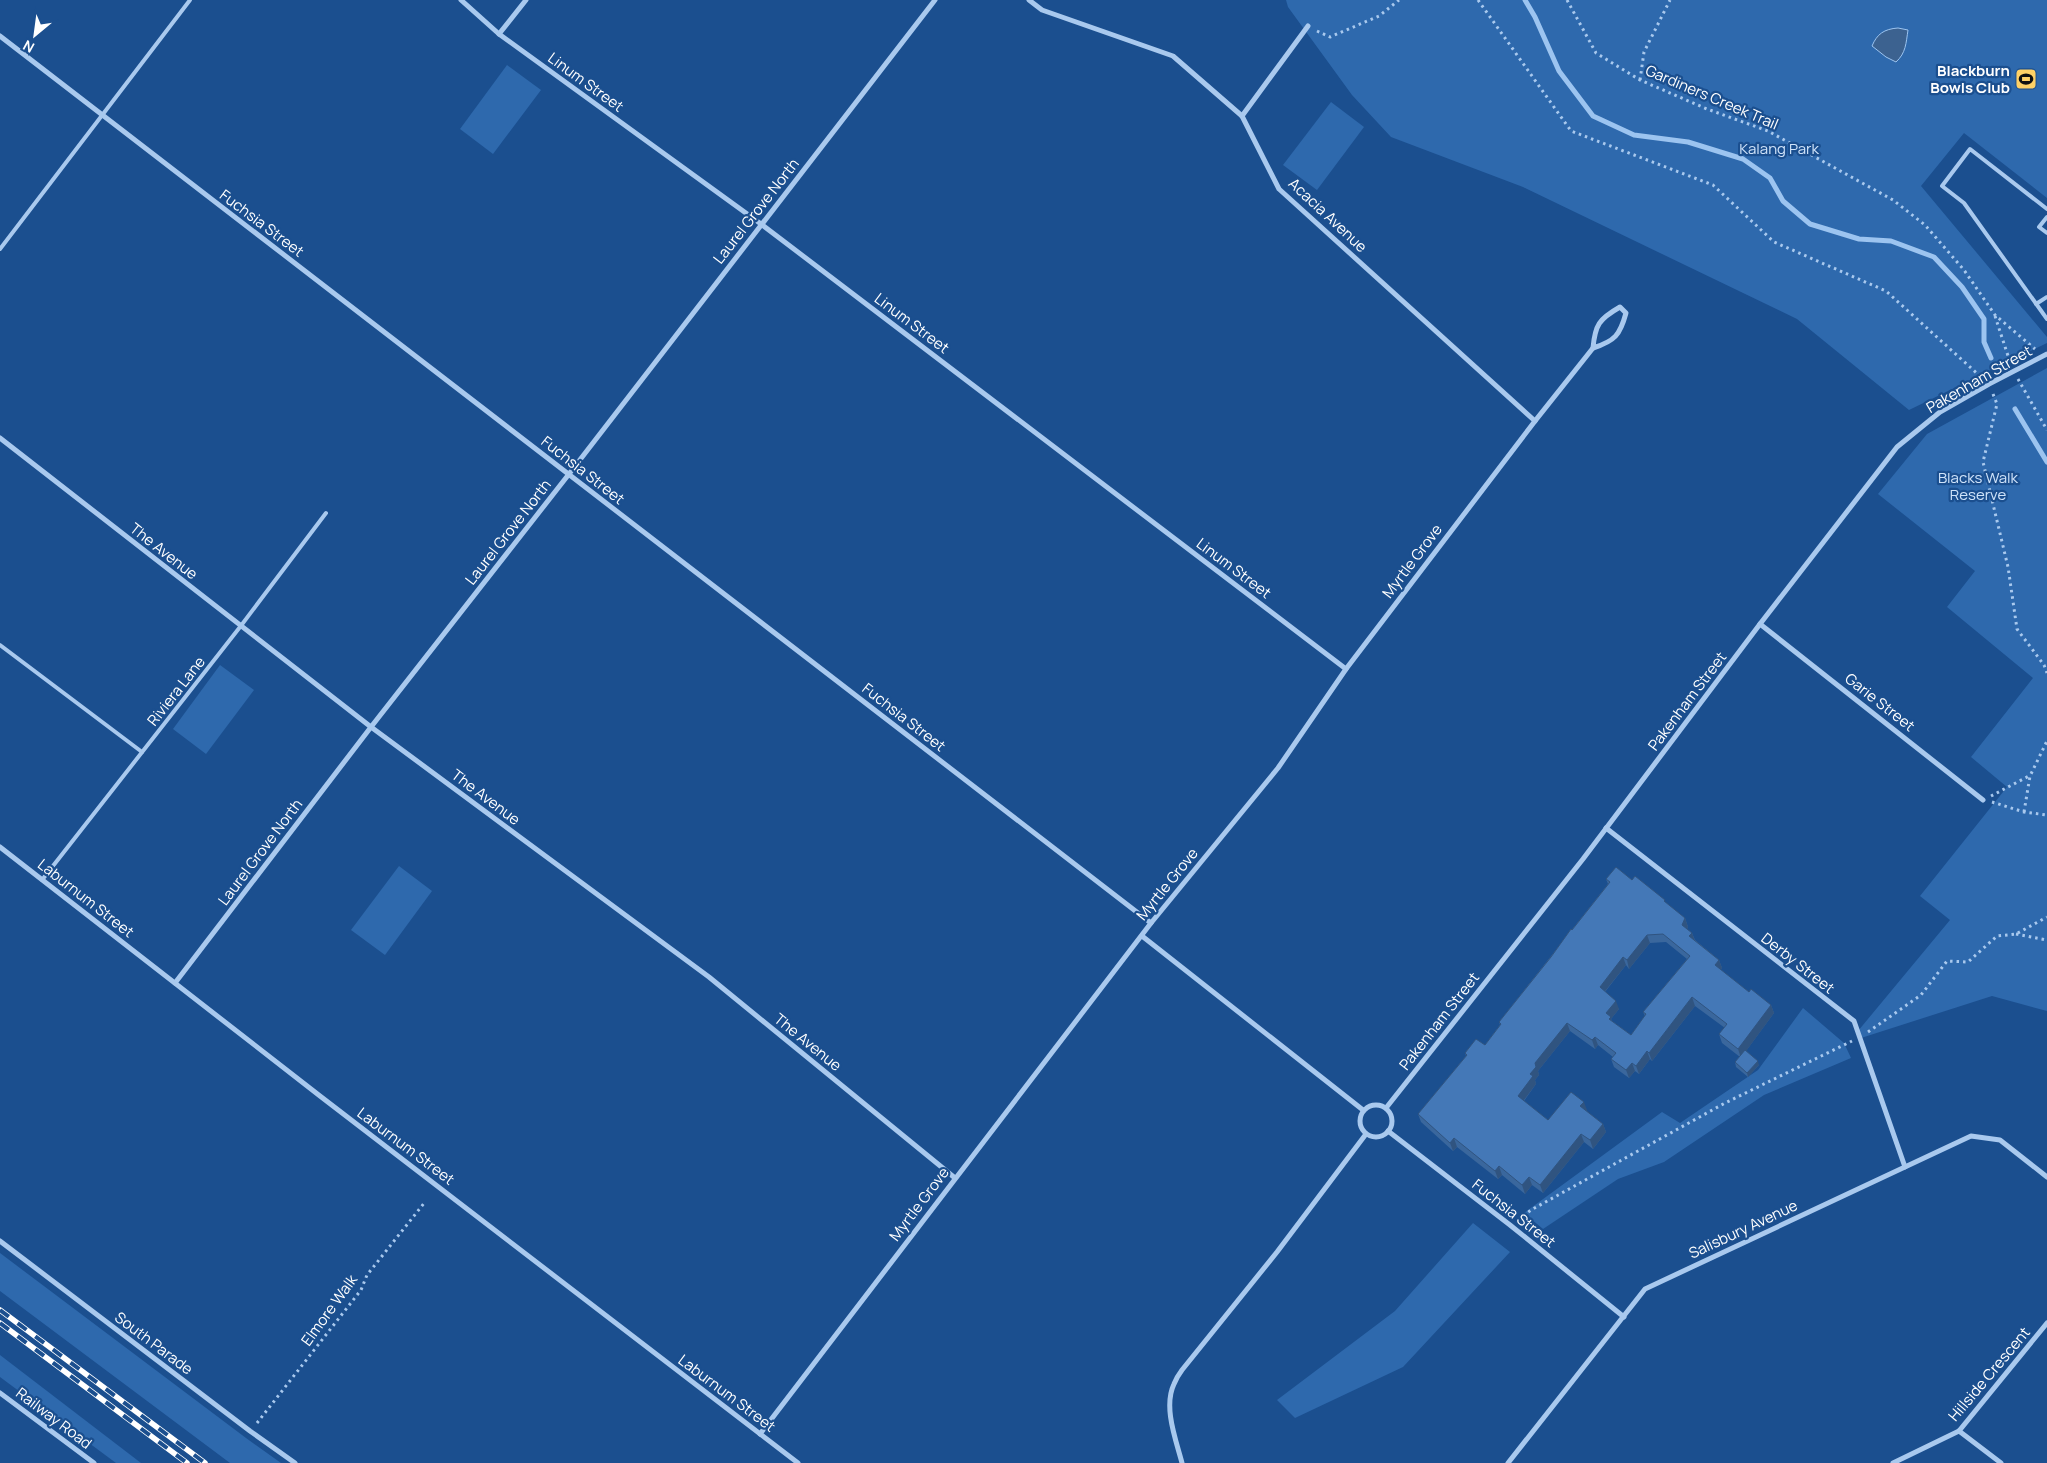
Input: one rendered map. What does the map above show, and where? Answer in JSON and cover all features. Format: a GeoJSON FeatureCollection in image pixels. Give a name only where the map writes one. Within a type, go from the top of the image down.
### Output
{"type":"FeatureCollection","features":[{"type":"Feature","properties":{"kind":"street","name":"Linum Street"},"geometry":{"type":"LineString","coordinates":[[461,0],[499,34],[761,224],[1346,669]]}},
{"type":"Feature","properties":{"kind":"street"},"geometry":{"type":"LineString","coordinates":[[499,34],[526,0]]}},
{"type":"Feature","properties":{"kind":"street","name":"Laurel Grove North"},"geometry":{"type":"LineString","coordinates":[[175,983],[371,727],[935,0]]}},
{"type":"Feature","properties":{"kind":"street","name":"Acacia Avenue"},"geometry":{"type":"LineString","coordinates":[[1029,0],[1042,10],[1173,56],[1242,116],[1279,188],[1534,421]]}},
{"type":"Feature","properties":{"kind":"street"},"geometry":{"type":"LineString","coordinates":[[1242,116],[1308,26]]}},
{"type":"Feature","properties":{"kind":"street","name":"Fuchsia Street"},"geometry":{"type":"LineString","coordinates":[[0,36],[1151,923]]}},
{"type":"Feature","properties":{"kind":"street"},"geometry":{"type":"LineString","coordinates":[[1620,307],[1626,312],[1622,329],[1610,342],[1593,348],[1595,329],[1605,316],[1620,307]]}},
{"type":"Feature","properties":{"kind":"street","name":"Myrtle Grove"},"geometry":{"type":"LineString","coordinates":[[760,1434],[1151,923],[1278,768],[1346,669],[1534,421],[1593,348]]}},
{"type":"Feature","properties":{"kind":"street","name":"Pakenham Street"},"geometry":{"type":"LineString","coordinates":[[1386,1108],[1606,828],[1897,447],[1940,412],[1988,384],[2046,357]]}},
{"type":"Feature","properties":{"kind":"street","name":"The Avenue"},"geometry":{"type":"LineString","coordinates":[[0,438],[240,627],[371,727],[709,978],[955,1178]]}},
{"type":"Feature","properties":{"kind":"street","name":"Garie Street"},"geometry":{"type":"LineString","coordinates":[[1760,624],[1983,800]]}},
{"type":"Feature","properties":{"kind":"street","name":"Derby Street"},"geometry":{"type":"LineString","coordinates":[[1606,828],[1854,1022],[1905,1167]]}},
{"type":"Feature","properties":{"kind":"street","name":"Laburnum Street"},"geometry":{"type":"LineString","coordinates":[[0,847],[798,1463]]}},
{"type":"Feature","properties":{"kind":"street"},"geometry":{"type":"LineString","coordinates":[[1142,936],[1363,1110]]}},
{"type":"Feature","properties":{"kind":"street"},"geometry":{"type":"LineString","coordinates":[[1376,1104],[1386,1108],[1392,1116],[1388,1132],[1375,1137],[1366,1134],[1360,1123],[1363,1110],[1376,1104]]}},
{"type":"Feature","properties":{"kind":"street","name":"Fuchsia Street"},"geometry":{"type":"LineString","coordinates":[[1388,1132],[1510,1225],[1624,1317]]}},
{"type":"Feature","properties":{"kind":"street"},"geometry":{"type":"LineString","coordinates":[[1182,1463],[1171,1413],[1173,1384],[1182,1370],[1277,1252],[1366,1134]]}},
{"type":"Feature","properties":{"kind":"street","name":"Salisbury Avenue"},"geometry":{"type":"LineString","coordinates":[[1508,1463],[1645,1289],[1971,1136],[2000,1140],[2047,1177]]}},
{"type":"Feature","properties":{"kind":"street","name":"South Parade"},"geometry":{"type":"LineString","coordinates":[[0,1242],[295,1463]]}},
{"type":"Feature","properties":{"kind":"street","name":"Hillside Crescent"},"geometry":{"type":"LineString","coordinates":[[1893,1463],[1959,1431],[2047,1323]]}},
{"type":"Feature","properties":{"kind":"street","name":"Railway Road"},"geometry":{"type":"LineString","coordinates":[[0,1394],[94,1463]]}},
{"type":"Feature","properties":{"kind":"street"},"geometry":{"type":"LineString","coordinates":[[1959,1431],[2000,1463]]}},
{"type":"Feature","properties":{"kind":"lane"},"geometry":{"type":"LineString","coordinates":[[0,249],[190,0]]}},
{"type":"Feature","properties":{"kind":"lane"},"geometry":{"type":"LineString","coordinates":[[2047,209],[1970,149],[1942,186],[1964,204],[2047,319]]}},
{"type":"Feature","properties":{"kind":"lane"},"geometry":{"type":"LineString","coordinates":[[2047,217],[2039,227],[2047,233]]}},
{"type":"Feature","properties":{"kind":"lane"},"geometry":{"type":"LineString","coordinates":[[2036,304],[2047,297]]}},
{"type":"Feature","properties":{"kind":"lane","name":"Riviera Lane"},"geometry":{"type":"LineString","coordinates":[[42,880],[240,627],[326,513]]}},
{"type":"Feature","properties":{"kind":"lane"},"geometry":{"type":"LineString","coordinates":[[0,645],[142,752]]}},
{"type":"Feature","properties":{"kind":"path"},"geometry":{"type":"LineString","coordinates":[[1308,26],[1330,37],[1379,16],[1399,0]]}},
{"type":"Feature","properties":{"kind":"path"},"geometry":{"type":"LineString","coordinates":[[1478,0],[1571,132],[1713,185],[1774,242],[1886,291],[1988,384],[1997,404],[1983,462],[2008,567],[2018,629],[2044,665],[2047,673]]}},
{"type":"Feature","properties":{"kind":"path","name":"Gardiners Creek Trail"},"geometry":{"type":"LineString","coordinates":[[1567,0],[1596,53],[1640,80],[1707,109],[1768,131],[1893,200],[1925,225],[1964,270],[1995,315],[2046,357]]}},
{"type":"Feature","properties":{"kind":"path"},"geometry":{"type":"LineString","coordinates":[[1640,80],[1644,52],[1670,0]]}},
{"type":"Feature","properties":{"kind":"path"},"geometry":{"type":"LineString","coordinates":[[2024,812],[2030,776],[2047,741]]}},
{"type":"Feature","properties":{"kind":"path"},"geometry":{"type":"LineString","coordinates":[[1983,800],[2030,776]]}},
{"type":"Feature","properties":{"kind":"path"},"geometry":{"type":"LineString","coordinates":[[1983,800],[2024,812],[2047,815]]}},
{"type":"Feature","properties":{"kind":"path"},"geometry":{"type":"LineString","coordinates":[[2016,934],[2047,917]]}},
{"type":"Feature","properties":{"kind":"path"},"geometry":{"type":"LineString","coordinates":[[1510,1225],[1531,1210],[1733,1099],[1859,1038],[1921,995],[1947,961],[1968,962],[1997,936],[2016,934],[2047,940]]}},
{"type":"Feature","properties":{"kind":"path","name":"Elmore Walk"},"geometry":{"type":"LineString","coordinates":[[250,1431],[361,1290],[368,1275],[425,1202]]}},
{"type":"Feature","properties":{"kind":"green space","name":"Kalang Park"},"geometry":{"type":"Polygon","coordinates":[[[1286,0],[2047,0],[2047,198],[1964,133],[1921,186],[2047,337],[2047,343],[1909,410],[1797,319],[1523,187],[1391,137],[1352,95],[1288,7],[1286,0]]]}},
{"type":"Feature","properties":{"kind":"green space"},"geometry":{"type":"Polygon","coordinates":[[[507,65],[541,90],[493,154],[460,129],[507,65]]]}},
{"type":"Feature","properties":{"kind":"green space"},"geometry":{"type":"Polygon","coordinates":[[[1331,102],[1364,127],[1317,190],[1283,165],[1331,102]]]}},
{"type":"Feature","properties":{"kind":"green space","name":"Blacks Walk Reserve"},"geometry":{"type":"Polygon","coordinates":[[[2047,368],[2047,1011],[1992,996],[1861,1038],[1858,1031],[1950,920],[1920,896],[2007,787],[1971,757],[2033,678],[1947,607],[1975,571],[1878,494],[1927,434],[2047,368]]]}},
{"type":"Feature","properties":{"kind":"green space"},"geometry":{"type":"Polygon","coordinates":[[[220,665],[254,690],[206,754],[173,729],[220,665]]]}},
{"type":"Feature","properties":{"kind":"green space"},"geometry":{"type":"Polygon","coordinates":[[[399,866],[432,891],[385,955],[351,930],[399,866]]]}},
{"type":"Feature","properties":{"kind":"green space"},"geometry":{"type":"Polygon","coordinates":[[[1803,1008],[1844,1043],[1851,1058],[1764,1095],[1664,1162],[1618,1179],[1543,1229],[1524,1213],[1662,1112],[1680,1123],[1758,1070],[1803,1008]]]}},
{"type":"Feature","properties":{"kind":"green space"},"geometry":{"type":"Polygon","coordinates":[[[1473,1223],[1510,1252],[1403,1367],[1295,1418],[1277,1400],[1395,1311],[1473,1223]]]}},
{"type":"Feature","properties":{"kind":"green space"},"geometry":{"type":"Polygon","coordinates":[[[0,1253],[281,1463],[230,1463],[0,1291],[0,1253]]]}},
{"type":"Feature","properties":{"kind":"green space"},"geometry":{"type":"Polygon","coordinates":[[[0,1355],[141,1463],[116,1463],[0,1377],[0,1355]]]}},
{"type":"Feature","properties":{"kind":"shaded area"},"geometry":{"type":"Polygon","coordinates":[[[1898,28],[1908,30],[1904,51],[1896,62],[1872,46],[1876,38],[1882,33],[1898,28]]]}},
{"type":"Feature","properties":{"kind":"building"},"geometry":{"type":"Polygon","coordinates":[[[1616,867],[1632,880],[1635,876],[1685,918],[1682,925],[1692,933],[1689,936],[1719,960],[1715,965],[1749,992],[1751,989],[1771,1005],[1738,1049],[1719,1034],[1727,1024],[1692,997],[1649,1053],[1647,1051],[1636,1066],[1632,1063],[1626,1070],[1611,1059],[1616,1053],[1595,1037],[1592,1040],[1567,1023],[1535,1063],[1536,1067],[1530,1074],[1533,1076],[1518,1096],[1548,1120],[1571,1092],[1584,1102],[1580,1106],[1603,1124],[1590,1140],[1581,1134],[1540,1185],[1529,1177],[1522,1185],[1499,1166],[1495,1171],[1454,1138],[1450,1143],[1418,1114],[1467,1055],[1465,1053],[1476,1039],[1485,1045],[1501,1024],[1499,1022],[1610,882],[1606,879],[1616,867]],[[1663,934],[1647,935],[1627,960],[1623,957],[1600,987],[1616,1001],[1606,1013],[1611,1017],[1609,1019],[1631,1035],[1646,1014],[1643,1012],[1690,956],[1663,934]]]}},
{"type":"Feature","properties":{"kind":"building"},"geometry":{"type":"Polygon","coordinates":[[[1745,1050],[1758,1061],[1747,1073],[1735,1062],[1745,1050]]]}},
{"type":"Feature","properties":{"kind":"waterway"},"geometry":{"type":"LineString","coordinates":[[1525,0],[1535,17],[1559,71],[1593,116],[1634,135],[1688,142],[1743,159],[1770,178],[1783,201],[1810,224],[1859,239],[1891,241],[1934,257],[1962,287],[1984,319],[1984,342],[1991,358]]}},
{"type":"Feature","properties":{"kind":"waterway"},"geometry":{"type":"LineString","coordinates":[[2015,409],[2047,462]]}},
{"type":"Feature","properties":{"kind":"railway"},"geometry":{"type":"LineString","coordinates":[[0,1310],[205,1463]]}},
{"type":"Feature","properties":{"kind":"railway"},"geometry":{"type":"LineString","coordinates":[[0,1323],[187,1463]]}},
{"type":"Feature","properties":{"kind":"place","name":"Blackburn Bowls Club"},"geometry":{"type":"Point","coordinates":[2026,79]}}]}
